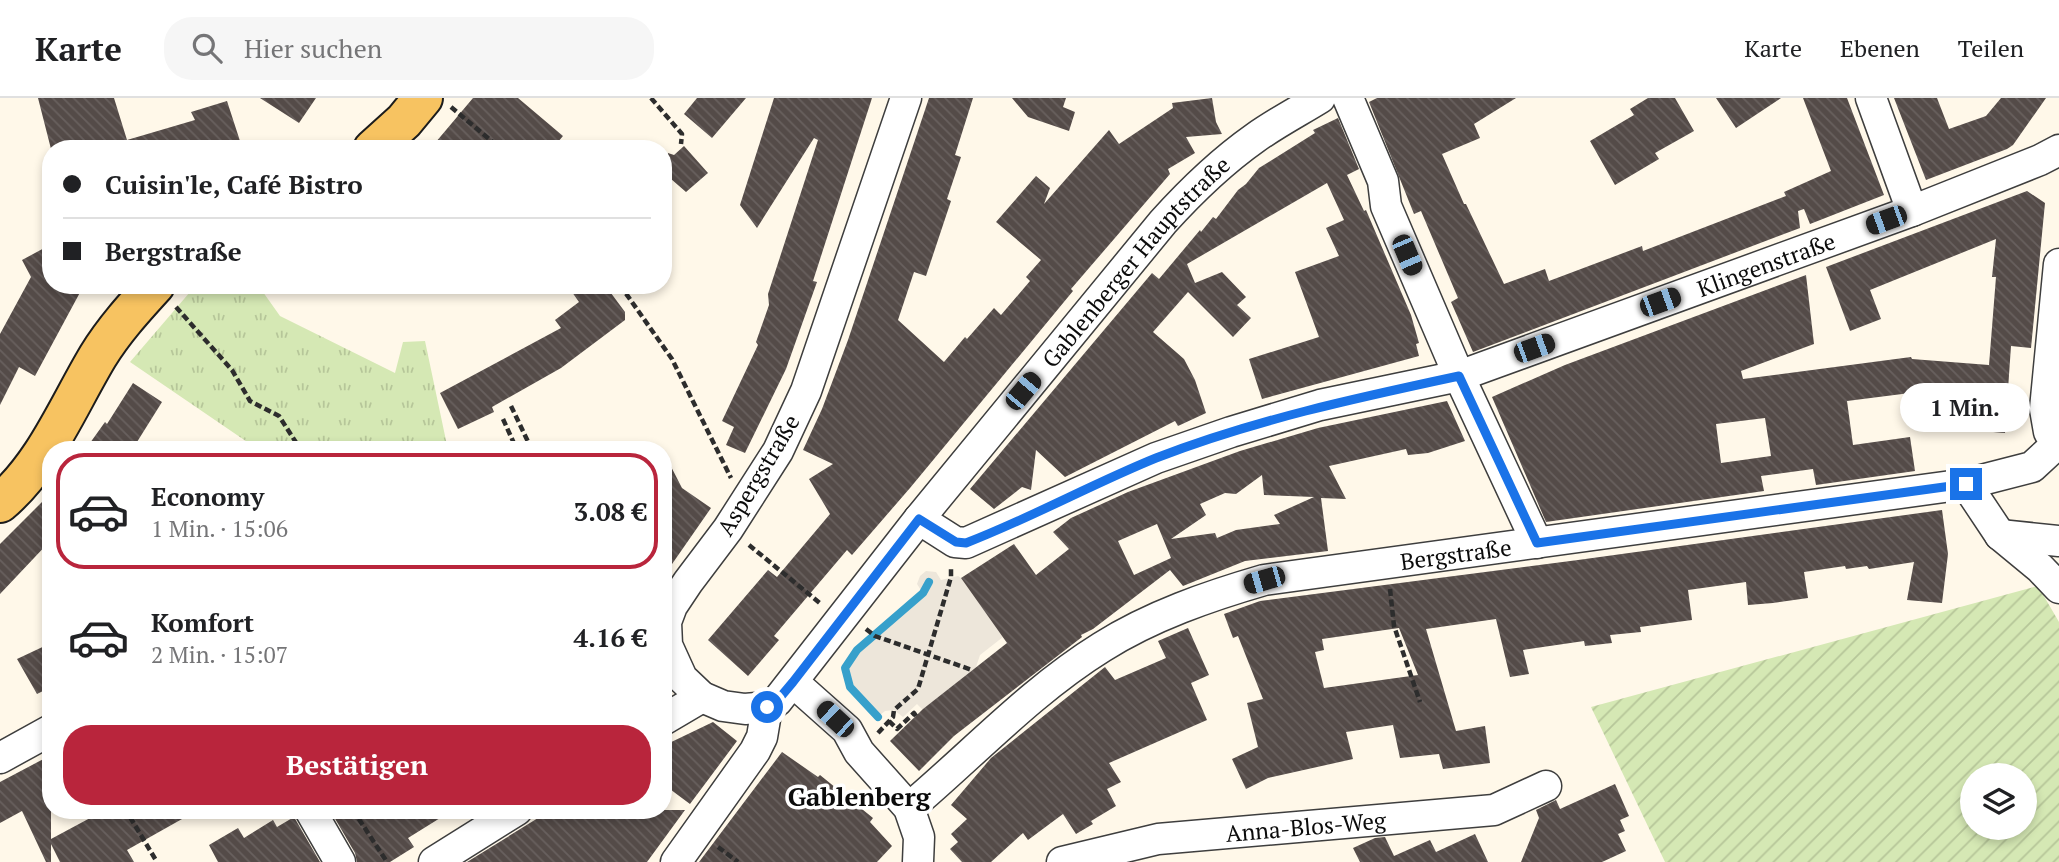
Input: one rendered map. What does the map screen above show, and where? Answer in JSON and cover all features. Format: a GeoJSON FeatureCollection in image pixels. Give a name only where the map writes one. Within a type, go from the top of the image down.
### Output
{"type":"FeatureCollection","features":[{"type":"Feature","properties":{"kind":"main road"},"geometry":{"type":"LineString","coordinates":[[383,140],[404,121],[437,102]]}},
{"type":"Feature","properties":{"kind":"main road"},"geometry":{"type":"LineString","coordinates":[[49,441],[105,345],[124,318],[164,294]]}},
{"type":"Feature","properties":{"kind":"main road"},"geometry":{"type":"LineString","coordinates":[[0,503],[14,491],[42,453]]}},
{"type":"Feature","properties":{"kind":"street","name":"Aspergstraße"},"geometry":{"type":"LineString","coordinates":[[672,606],[728,528],[778,451],[806,391],[906,98]]}},
{"type":"Feature","properties":{"kind":"street","name":"Gablenberger Hauptstraße"},"geometry":{"type":"LineString","coordinates":[[793,682],[919,519],[1163,222],[1198,184],[1256,137],[1320,98]]}},
{"type":"Feature","properties":{"kind":"street"},"geometry":{"type":"LineString","coordinates":[[1348,98],[1383,181],[1386,206],[1459,376],[1537,543]]}},
{"type":"Feature","properties":{"kind":"street"},"geometry":{"type":"LineString","coordinates":[[1871,98],[1912,211]]}},
{"type":"Feature","properties":{"kind":"street","name":"Klingenstraße"},"geometry":{"type":"LineString","coordinates":[[919,519],[956,542],[966,543],[1156,458],[1320,405],[1459,376],[1912,211],[2059,150]]}},
{"type":"Feature","properties":{"kind":"street"},"geometry":{"type":"LineString","coordinates":[[2058,444],[2049,432],[2045,409],[2059,264]]}},
{"type":"Feature","properties":{"kind":"street","name":"Bergstraße"},"geometry":{"type":"LineString","coordinates":[[909,807],[1010,718],[1102,647],[1143,625],[1226,591],[1264,580],[1966,484],[2032,467],[2058,444]]}},
{"type":"Feature","properties":{"kind":"street"},"geometry":{"type":"LineString","coordinates":[[1966,484],[2000,536],[2040,568],[2059,588]]}},
{"type":"Feature","properties":{"kind":"street"},"geometry":{"type":"LineString","coordinates":[[2000,536],[2059,541]]}},
{"type":"Feature","properties":{"kind":"street","name":"Aspergstraße"},"geometry":{"type":"LineString","coordinates":[[672,656],[682,678],[702,697]]}},
{"type":"Feature","properties":{"kind":"street"},"geometry":{"type":"LineString","coordinates":[[672,711],[702,697],[723,706],[745,709],[767,707],[777,701],[793,682],[847,730],[868,743],[909,807],[919,837],[918,862]]}},
{"type":"Feature","properties":{"kind":"street"},"geometry":{"type":"LineString","coordinates":[[676,862],[755,751],[762,737],[767,707]]}},
{"type":"Feature","properties":{"kind":"street"},"geometry":{"type":"LineString","coordinates":[[0,758],[42,735]]}},
{"type":"Feature","properties":{"kind":"street","name":"Anna-Blos-Weg"},"geometry":{"type":"LineString","coordinates":[[1062,862],[1158,839],[1494,810],[1546,786]]}},
{"type":"Feature","properties":{"kind":"street"},"geometry":{"type":"LineString","coordinates":[[315,819],[340,862]]}},
{"type":"Feature","properties":{"kind":"street"},"geometry":{"type":"LineString","coordinates":[[433,862],[502,819]]}},
{"type":"Feature","properties":{"kind":"path"},"geometry":{"type":"LineString","coordinates":[[651,98],[682,134],[681,144]]}},
{"type":"Feature","properties":{"kind":"path"},"geometry":{"type":"LineString","coordinates":[[437,102],[489,140]]}},
{"type":"Feature","properties":{"kind":"path"},"geometry":{"type":"LineString","coordinates":[[164,294],[232,370],[250,401],[279,416],[295,441]]}},
{"type":"Feature","properties":{"kind":"path"},"geometry":{"type":"LineString","coordinates":[[626,294],[672,359],[727,472]]}},
{"type":"Feature","properties":{"kind":"path"},"geometry":{"type":"LineString","coordinates":[[511,406],[528,441]]}},
{"type":"Feature","properties":{"kind":"path"},"geometry":{"type":"LineString","coordinates":[[503,419],[513,441]]}},
{"type":"Feature","properties":{"kind":"path"},"geometry":{"type":"LineString","coordinates":[[760,554],[841,620]]}},
{"type":"Feature","properties":{"kind":"path"},"geometry":{"type":"LineString","coordinates":[[1387,564],[1394,626],[1420,702]]}},
{"type":"Feature","properties":{"kind":"path"},"geometry":{"type":"LineString","coordinates":[[868,743],[893,717],[894,710],[918,689],[950,573]]}},
{"type":"Feature","properties":{"kind":"path"},"geometry":{"type":"LineString","coordinates":[[872,634],[972,670]]}},
{"type":"Feature","properties":{"kind":"path"},"geometry":{"type":"LineString","coordinates":[[889,721],[897,729],[914,713],[916,716]]}},
{"type":"Feature","properties":{"kind":"path"},"geometry":{"type":"LineString","coordinates":[[131,819],[157,862]]}},
{"type":"Feature","properties":{"kind":"path"},"geometry":{"type":"LineString","coordinates":[[359,819],[387,862]]}},
{"type":"Feature","properties":{"kind":"green space"},"geometry":{"type":"Polygon","coordinates":[[[188,294],[264,294],[280,316],[395,373],[403,342],[425,341],[446,441],[246,441],[130,362],[188,294]]]}},
{"type":"Feature","properties":{"kind":"green space"},"geometry":{"type":"Polygon","coordinates":[[[2038,586],[2059,622],[2059,862],[1665,862],[1591,707],[2038,586]]]}},
{"type":"Feature","properties":{"kind":"shaded area"},"geometry":{"type":"Polygon","coordinates":[[[926,571],[936,572],[941,580],[958,576],[961,578],[1003,637],[980,655],[976,667],[923,710],[917,704],[903,717],[894,710],[880,715],[849,682],[847,670],[851,660],[875,636],[924,595],[917,584],[926,571]]]}},
{"type":"Feature","properties":{"kind":"building"},"geometry":{"type":"Polygon","coordinates":[[[38,98],[114,98],[127,140],[49,140],[38,98]]]}},
{"type":"Feature","properties":{"kind":"building"},"geometry":{"type":"Polygon","coordinates":[[[260,98],[316,98],[299,123],[260,98]]]}},
{"type":"Feature","properties":{"kind":"building"},"geometry":{"type":"Polygon","coordinates":[[[473,98],[518,98],[563,136],[560,140],[438,140],[473,98]]]}},
{"type":"Feature","properties":{"kind":"building"},"geometry":{"type":"Polygon","coordinates":[[[697,98],[746,98],[712,138],[684,114],[697,98]]]}},
{"type":"Feature","properties":{"kind":"building"},"geometry":{"type":"Polygon","coordinates":[[[774,98],[872,98],[813,281],[817,282],[786,369],[745,453],[726,445],[734,427],[722,421],[758,345],[756,342],[769,305],[768,294],[818,140],[814,138],[757,228],[740,205],[774,98]]]}},
{"type":"Feature","properties":{"kind":"building"},"geometry":{"type":"Polygon","coordinates":[[[929,98],[973,98],[955,155],[961,157],[947,199],[951,201],[926,276],[914,272],[898,320],[944,362],[994,308],[1001,315],[1030,281],[1026,277],[1041,260],[996,222],[1036,176],[1050,188],[1044,204],[1109,130],[1119,144],[1173,108],[1172,103],[1212,98],[1216,122],[1222,134],[1186,137],[1195,153],[1168,169],[1170,174],[1071,289],[1073,291],[910,488],[852,555],[847,550],[774,636],[779,640],[748,676],[708,640],[768,570],[777,577],[830,514],[809,479],[833,464],[803,450],[848,340],[929,98]]]}},
{"type":"Feature","properties":{"kind":"building"},"geometry":{"type":"Polygon","coordinates":[[[1012,98],[1066,98],[1063,107],[1075,112],[1069,131],[1028,117],[1012,98]]]}},
{"type":"Feature","properties":{"kind":"building"},"geometry":{"type":"Polygon","coordinates":[[[1377,98],[1516,98],[1474,124],[1480,138],[1442,154],[1504,284],[1545,269],[1549,281],[1642,246],[1643,251],[1786,196],[1784,192],[1831,171],[1803,98],[1847,98],[1884,195],[1810,224],[1804,209],[1798,211],[1800,228],[1473,352],[1451,302],[1458,298],[1421,211],[1414,214],[1369,102],[1377,98]]]}},
{"type":"Feature","properties":{"kind":"building"},"geometry":{"type":"Polygon","coordinates":[[[1648,98],[1675,98],[1694,131],[1655,153],[1659,159],[1615,185],[1590,141],[1634,115],[1630,109],[1648,98]]]}},
{"type":"Feature","properties":{"kind":"building"},"geometry":{"type":"Polygon","coordinates":[[[1716,98],[1781,98],[1736,128],[1716,98]]]}},
{"type":"Feature","properties":{"kind":"building"},"geometry":{"type":"Polygon","coordinates":[[[1894,98],[1937,98],[1949,129],[1986,116],[2001,98],[2046,98],[2013,145],[1926,180],[1894,98]]]}},
{"type":"Feature","properties":{"kind":"building"},"geometry":{"type":"Polygon","coordinates":[[[227,101],[240,140],[127,140],[195,120],[191,112],[227,101]]]}},
{"type":"Feature","properties":{"kind":"building"},"geometry":{"type":"Polygon","coordinates":[[[1338,118],[1359,169],[1347,175],[1364,211],[1366,210],[1411,315],[1419,343],[1416,344],[1419,356],[1262,399],[1249,359],[1319,337],[1295,272],[1339,256],[1326,228],[1344,220],[1327,183],[1187,264],[1195,283],[1222,272],[1246,297],[1237,305],[1251,318],[1233,337],[1188,292],[1153,332],[1184,359],[1195,380],[1206,413],[1178,426],[1175,421],[1065,477],[1036,450],[1031,490],[1022,487],[994,509],[970,489],[1152,273],[1159,279],[1200,230],[1201,232],[1213,217],[1216,219],[1259,168],[1315,133],[1313,130],[1338,118]]]}},
{"type":"Feature","properties":{"kind":"building"},"geometry":{"type":"Polygon","coordinates":[[[684,146],[708,173],[686,192],[672,180],[672,154],[684,146]]]}},
{"type":"Feature","properties":{"kind":"building"},"geometry":{"type":"Polygon","coordinates":[[[2027,191],[2045,203],[2031,348],[2011,346],[2005,433],[1969,430],[1972,388],[1917,384],[1918,392],[1847,401],[1853,445],[1910,437],[1915,471],[1816,485],[1813,469],[1761,476],[1764,491],[1546,522],[1492,397],[1565,365],[1806,275],[1814,344],[1741,371],[1743,379],[1911,357],[1989,365],[1996,277],[1992,277],[1996,239],[1870,290],[1881,319],[1850,331],[1826,267],[2027,191]],[[1765,418],[1716,424],[1721,463],[1771,456],[1765,418]]]}},
{"type":"Feature","properties":{"kind":"building"},"geometry":{"type":"Polygon","coordinates":[[[42,249],[42,294],[79,294],[35,376],[19,367],[0,405],[0,334],[31,277],[22,260],[42,249]]]}},
{"type":"Feature","properties":{"kind":"building"},"geometry":{"type":"Polygon","coordinates":[[[573,294],[612,294],[625,312],[625,320],[561,368],[492,407],[494,412],[458,429],[440,393],[561,328],[555,320],[579,302],[573,294]]]}},
{"type":"Feature","properties":{"kind":"building"},"geometry":{"type":"Polygon","coordinates":[[[133,383],[162,402],[138,441],[91,441],[105,422],[107,424],[133,383]]]}},
{"type":"Feature","properties":{"kind":"building"},"geometry":{"type":"Polygon","coordinates":[[[1447,401],[1465,441],[1428,453],[1408,455],[1406,449],[1329,466],[1346,499],[1321,498],[1328,551],[1245,561],[1183,586],[1170,570],[1093,629],[1081,635],[1082,637],[954,736],[919,771],[890,741],[923,709],[1007,643],[961,578],[1014,544],[1036,575],[1069,549],[1053,532],[1071,518],[1128,492],[1240,451],[1318,428],[1447,401]],[[1262,475],[1236,494],[1225,493],[1200,504],[1206,515],[1171,539],[1215,533],[1217,538],[1236,530],[1280,524],[1274,515],[1314,497],[1264,495],[1262,475]],[[1157,524],[1118,541],[1134,575],[1171,558],[1157,524]]]}},
{"type":"Feature","properties":{"kind":"building"},"geometry":{"type":"Polygon","coordinates":[[[672,469],[682,488],[711,508],[672,564],[672,469]]]}},
{"type":"Feature","properties":{"kind":"building"},"geometry":{"type":"Polygon","coordinates":[[[42,502],[42,550],[0,594],[0,544],[42,502]]]}},
{"type":"Feature","properties":{"kind":"building"},"geometry":{"type":"Polygon","coordinates":[[[1942,510],[1948,554],[1942,603],[1907,600],[1914,562],[1869,569],[1867,566],[1846,569],[1845,566],[1804,572],[1808,598],[1773,603],[1748,605],[1746,582],[1688,590],[1692,620],[1640,627],[1641,632],[1610,635],[1612,643],[1585,646],[1584,641],[1523,650],[1529,674],[1510,677],[1496,619],[1426,629],[1456,731],[1485,726],[1490,763],[1443,769],[1439,754],[1400,758],[1393,725],[1346,732],[1353,759],[1268,778],[1246,789],[1232,759],[1258,747],[1247,703],[1263,699],[1238,636],[1233,638],[1224,614],[1260,601],[1942,510]],[[1399,628],[1322,639],[1324,650],[1315,652],[1324,688],[1418,675],[1399,628]]]}},
{"type":"Feature","properties":{"kind":"building"},"geometry":{"type":"Polygon","coordinates":[[[1188,628],[1209,675],[1191,683],[1207,720],[1109,763],[1121,782],[1107,789],[1116,806],[1076,834],[1063,814],[1028,840],[1023,833],[991,862],[962,862],[950,849],[958,842],[951,834],[967,819],[951,805],[991,758],[1105,667],[1115,680],[1166,658],[1158,641],[1188,628]]]}},
{"type":"Feature","properties":{"kind":"building"},"geometry":{"type":"Polygon","coordinates":[[[42,647],[42,692],[37,694],[17,659],[42,647]]]}},
{"type":"Feature","properties":{"kind":"building"},"geometry":{"type":"Polygon","coordinates":[[[713,722],[737,741],[690,804],[672,791],[672,742],[713,722]]]}},
{"type":"Feature","properties":{"kind":"building"},"geometry":{"type":"Polygon","coordinates":[[[782,752],[818,777],[820,775],[873,818],[870,822],[892,846],[877,862],[699,862],[782,752]]]}},
{"type":"Feature","properties":{"kind":"building"},"geometry":{"type":"Polygon","coordinates":[[[42,760],[42,819],[51,819],[51,839],[88,819],[182,819],[127,850],[134,862],[60,862],[51,844],[51,862],[46,862],[22,811],[0,823],[0,782],[42,760]]]}},
{"type":"Feature","properties":{"kind":"building"},"geometry":{"type":"Polygon","coordinates":[[[1615,784],[1629,816],[1620,820],[1625,831],[1618,834],[1626,851],[1602,862],[1521,862],[1539,818],[1536,810],[1556,800],[1560,809],[1615,784]]]}},
{"type":"Feature","properties":{"kind":"building"},"geometry":{"type":"Polygon","coordinates":[[[672,810],[685,810],[647,862],[467,862],[536,819],[672,819],[672,810]]]}},
{"type":"Feature","properties":{"kind":"building"},"geometry":{"type":"Polygon","coordinates":[[[295,819],[320,862],[218,862],[209,845],[238,828],[244,838],[273,820],[277,827],[295,819]]]}},
{"type":"Feature","properties":{"kind":"building"},"geometry":{"type":"Polygon","coordinates":[[[335,819],[439,819],[408,838],[414,847],[390,862],[357,862],[355,853],[335,819]]]}},
{"type":"Feature","properties":{"kind":"building"},"geometry":{"type":"Polygon","coordinates":[[[1475,834],[1488,862],[1360,862],[1353,848],[1375,838],[1385,837],[1394,856],[1430,840],[1436,852],[1475,834]]]}},
{"type":"Feature","properties":{"kind":"waterway"},"geometry":{"type":"LineString","coordinates":[[878,717],[850,687],[845,668],[857,650],[923,593],[929,582]]}},
{"type":"Feature","properties":{"kind":"district","name":"Gablenberg"},"geometry":{"type":"Point","coordinates":[859,796]}},
{"type":"Feature","properties":{"kind":"route"},"geometry":{"type":"LineString","coordinates":[[767,707],[777,701],[793,682],[919,519],[938,533],[956,542],[966,543],[1156,458],[1231,432],[1320,405],[1459,376],[1537,543],[1966,484]]}}]}
